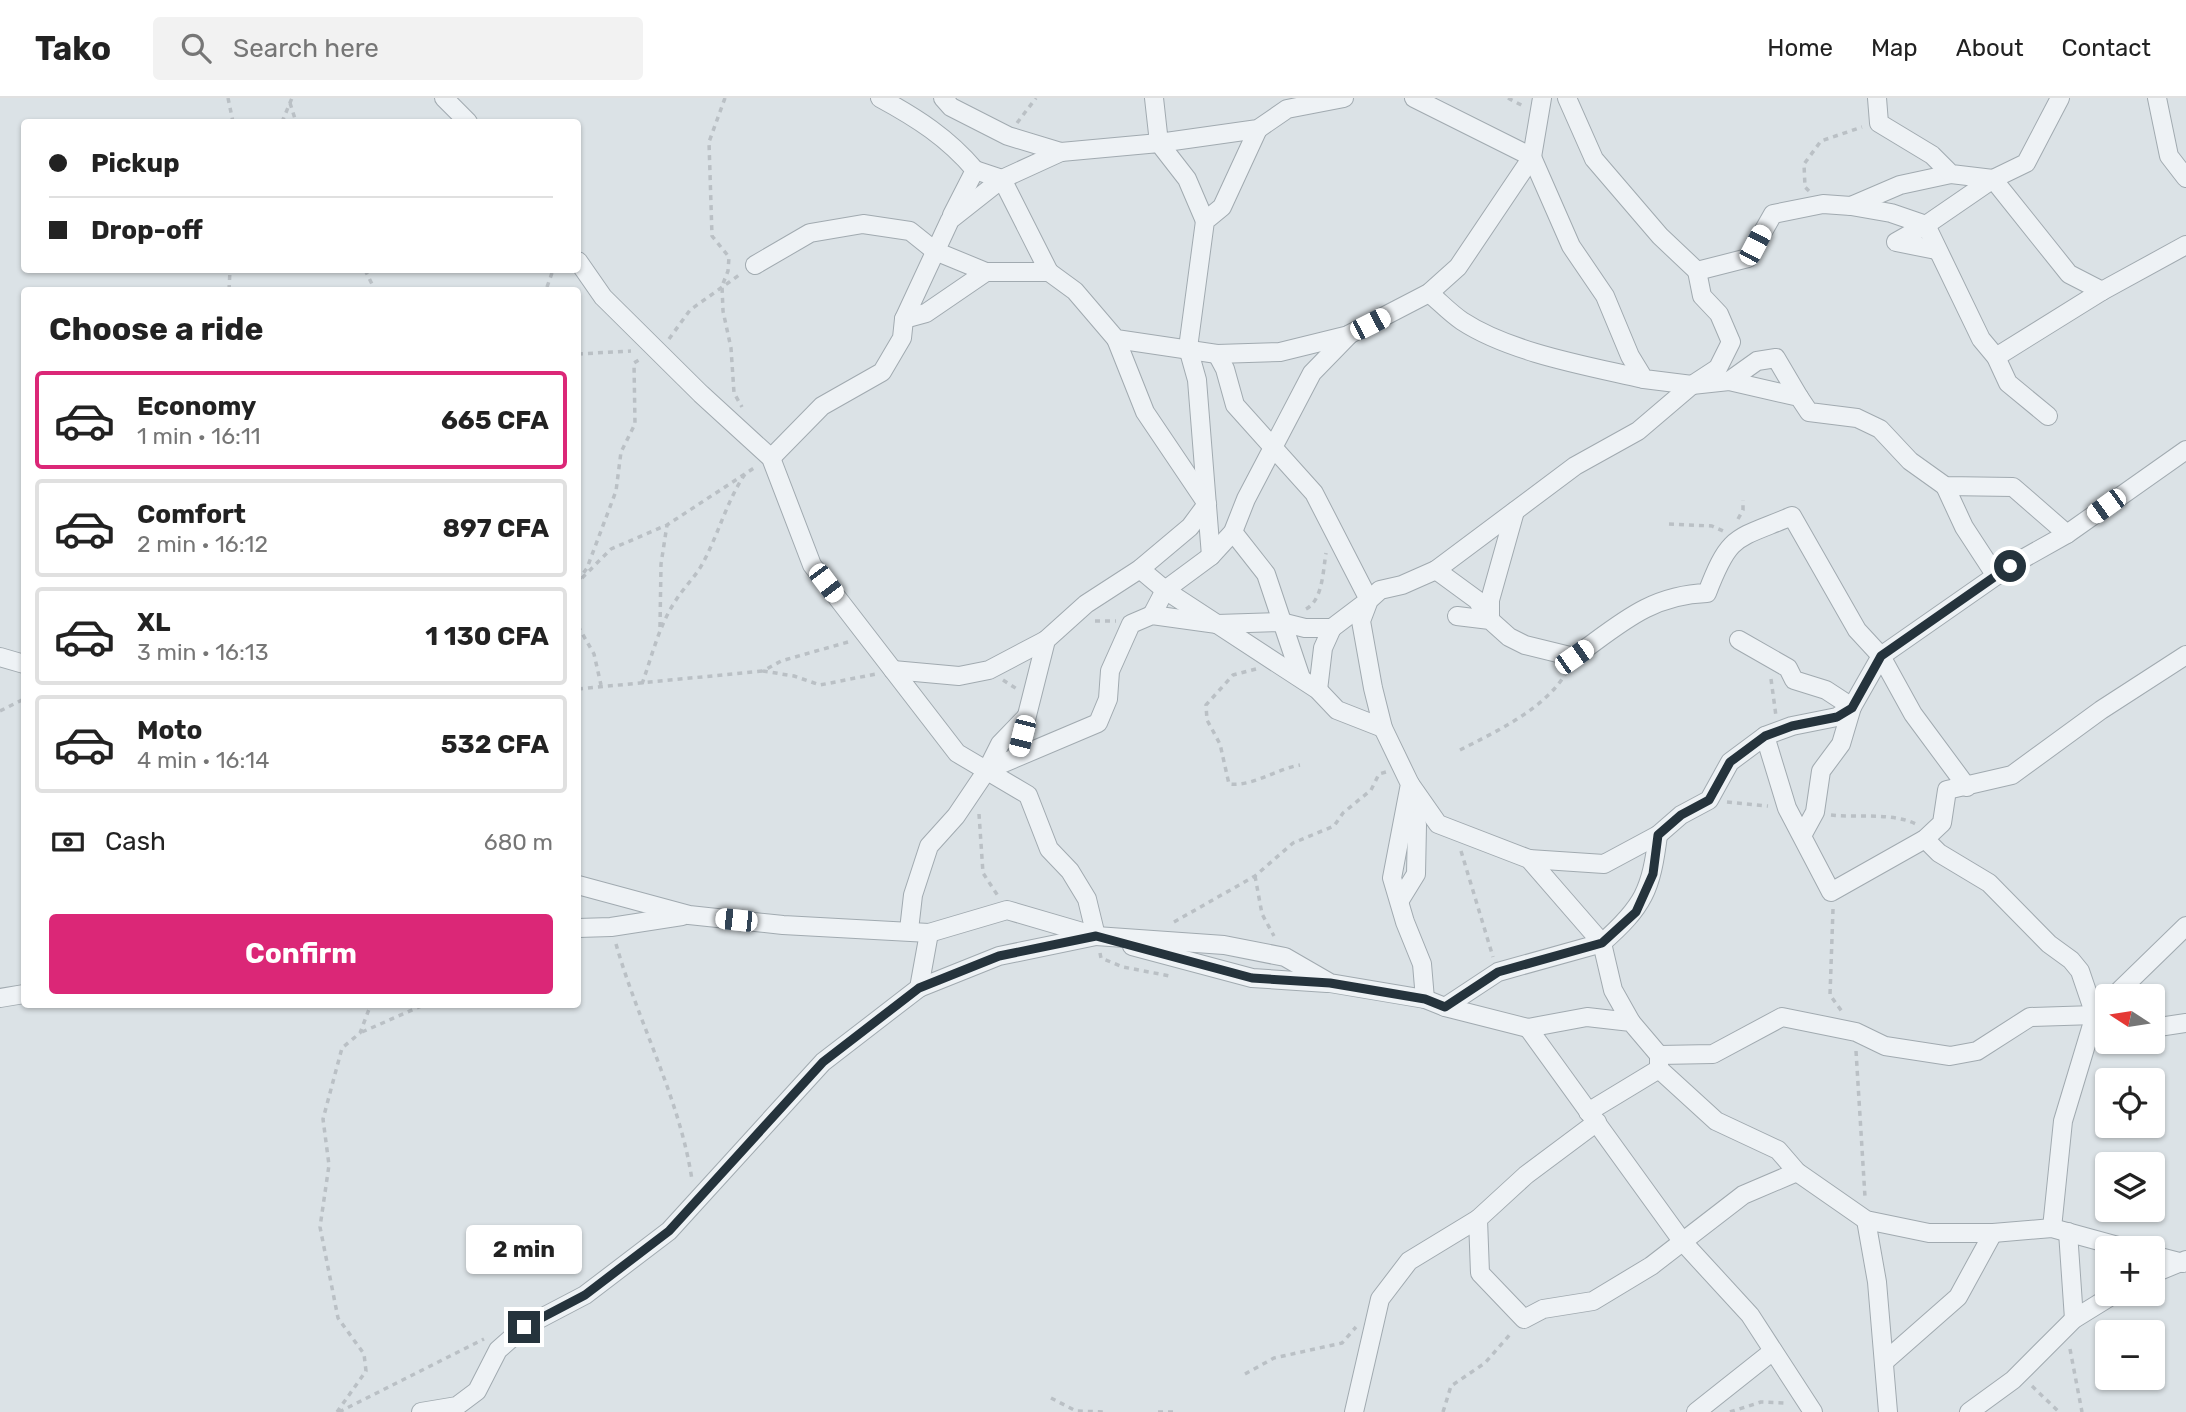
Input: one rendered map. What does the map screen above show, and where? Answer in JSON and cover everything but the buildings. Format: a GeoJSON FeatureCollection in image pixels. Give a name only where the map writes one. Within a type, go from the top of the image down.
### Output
{"type":"FeatureCollection","features":[{"type":"Feature","properties":{"kind":"street"},"geometry":{"type":"LineString","coordinates":[[444,98],[465,119]]}},
{"type":"Feature","properties":{"kind":"street"},"geometry":{"type":"LineString","coordinates":[[880,98],[921,120],[958,149],[975,170],[1002,179],[1049,272],[1074,290],[1116,339],[1145,412],[1207,504]]}},
{"type":"Feature","properties":{"kind":"street"},"geometry":{"type":"LineString","coordinates":[[943,98],[951,107],[1008,136],[1061,152]]}},
{"type":"Feature","properties":{"kind":"street"},"geometry":{"type":"LineString","coordinates":[[1154,98],[1159,142],[1187,179],[1205,221],[1188,348],[1197,380],[1211,556]]}},
{"type":"Feature","properties":{"kind":"street"},"geometry":{"type":"LineString","coordinates":[[950,220],[1002,179],[1061,152],[1258,129],[1287,109],[1344,98]]}},
{"type":"Feature","properties":{"kind":"street"},"geometry":{"type":"LineString","coordinates":[[1414,98],[1532,157],[1570,246],[1605,296],[1630,356],[1644,379]]}},
{"type":"Feature","properties":{"kind":"street"},"geometry":{"type":"LineString","coordinates":[[1116,339],[1217,354],[1280,352],[1350,334],[1429,293],[1458,267],[1532,157],[1542,98]]}},
{"type":"Feature","properties":{"kind":"street"},"geometry":{"type":"LineString","coordinates":[[1318,690],[1323,648],[1332,628],[1380,590],[1402,585],[1436,570],[1576,466],[1638,430],[1692,385],[1718,368],[1731,342],[1719,314],[1702,296],[1697,271],[1660,236],[1594,159],[1567,98]]}},
{"type":"Feature","properties":{"kind":"street"},"geometry":{"type":"LineString","coordinates":[[1877,98],[1880,123],[1932,155],[1951,174]]}},
{"type":"Feature","properties":{"kind":"street"},"geometry":{"type":"LineString","coordinates":[[1936,250],[1896,242],[1926,225],[1993,178],[2026,163],[2060,98]]}},
{"type":"Feature","properties":{"kind":"street"},"geometry":{"type":"LineString","coordinates":[[2160,101],[2169,156],[2186,178]]}},
{"type":"Feature","properties":{"kind":"street"},"geometry":{"type":"LineString","coordinates":[[1205,221],[1222,207],[1258,129]]}},
{"type":"Feature","properties":{"kind":"street"},"geometry":{"type":"LineString","coordinates":[[771,458],[822,406],[882,372],[902,338],[904,319],[975,170]]}},
{"type":"Feature","properties":{"kind":"street"},"geometry":{"type":"LineString","coordinates":[[1851,206],[1900,185],[1951,174],[1993,178],[2069,274],[2102,291]]}},
{"type":"Feature","properties":{"kind":"street"},"geometry":{"type":"LineString","coordinates":[[1697,271],[1748,258],[1773,214],[1823,204],[1851,206],[1891,213],[1926,225],[1980,339],[1996,357],[2008,383],[2048,416]]}},
{"type":"Feature","properties":{"kind":"street"},"geometry":{"type":"LineString","coordinates":[[755,265],[810,233],[863,224],[910,231],[935,251],[986,272],[1049,272]]}},
{"type":"Feature","properties":{"kind":"street"},"geometry":{"type":"LineString","coordinates":[[1996,357],[2102,291],[2186,245]]}},
{"type":"Feature","properties":{"kind":"street"},"geometry":{"type":"LineString","coordinates":[[581,265],[603,297],[771,458],[812,565],[957,753],[1028,795],[1049,849],[1070,871],[1087,899],[1096,936]]}},
{"type":"Feature","properties":{"kind":"street"},"geometry":{"type":"LineString","coordinates":[[904,319],[926,313],[986,272]]}},
{"type":"Feature","properties":{"kind":"street"},"geometry":{"type":"LineString","coordinates":[[1429,293],[1463,321],[1504,340],[1583,364],[1644,379],[1692,385],[1729,381],[1799,397]]}},
{"type":"Feature","properties":{"kind":"street"},"geometry":{"type":"LineString","coordinates":[[1152,615],[1165,590],[1211,556],[1233,532],[1245,499],[1312,373],[1350,334]]}},
{"type":"Feature","properties":{"kind":"street"},"geometry":{"type":"LineString","coordinates":[[1217,354],[1225,369],[1235,405],[1314,493],[1369,600],[1361,621],[1383,728],[1408,779],[1438,824],[1528,859],[1604,864],[1658,835],[1681,815],[1709,800],[1730,762],[1772,734],[1792,726],[1837,717],[1852,708]]}},
{"type":"Feature","properties":{"kind":"street"},"geometry":{"type":"LineString","coordinates":[[1729,381],[1757,361],[1776,358],[1809,412],[1857,418],[1880,429],[1910,461],[1945,486],[1964,527],[1996,576]]}},
{"type":"Feature","properties":{"kind":"street"},"geometry":{"type":"LineString","coordinates":[[1803,834],[1815,812],[1821,771],[1841,744],[1852,708],[1881,656],[1996,576],[2067,534],[2186,450]]}},
{"type":"Feature","properties":{"kind":"street"},"geometry":{"type":"LineString","coordinates":[[1945,486],[2013,487],[2067,534]]}},
{"type":"Feature","properties":{"kind":"street"},"geometry":{"type":"LineString","coordinates":[[893,670],[959,676],[989,670],[1046,640],[1086,604],[1140,569],[1190,527],[1207,504]]}},
{"type":"Feature","properties":{"kind":"street"},"geometry":{"type":"LineString","coordinates":[[1490,620],[1490,600],[1515,511]]}},
{"type":"Feature","properties":{"kind":"street"},"geometry":{"type":"LineString","coordinates":[[1436,570],[1477,600],[1490,620],[1509,637],[1525,645],[1574,657],[1620,622],[1663,599],[1707,593],[1721,556],[1735,539],[1792,516],[1857,630],[1881,656],[1913,714],[1967,787]]}},
{"type":"Feature","properties":{"kind":"street"},"geometry":{"type":"LineString","coordinates":[[1233,532],[1266,574],[1301,678]]}},
{"type":"Feature","properties":{"kind":"street"},"geometry":{"type":"LineString","coordinates":[[1140,569],[1165,590],[1318,690],[1337,710],[1383,728]]}},
{"type":"Feature","properties":{"kind":"street"},"geometry":{"type":"LineString","coordinates":[[987,770],[1017,755],[1098,723],[1108,699],[1110,671],[1131,624],[1152,615],[1217,624],[1281,622],[1305,628],[1332,628]]}},
{"type":"Feature","properties":{"kind":"street"},"geometry":{"type":"LineString","coordinates":[[1457,616],[1490,620]]}},
{"type":"Feature","properties":{"kind":"street"},"geometry":{"type":"LineString","coordinates":[[1017,755],[1046,640]]}},
{"type":"Feature","properties":{"kind":"street"},"geometry":{"type":"LineString","coordinates":[[1739,640],[1765,657],[1788,667],[1794,680],[1826,690],[1852,708]]}},
{"type":"Feature","properties":{"kind":"street"},"geometry":{"type":"LineString","coordinates":[[1772,734],[1787,808],[1803,834],[1815,868],[1831,892],[1925,839],[1942,823],[1947,789],[1967,787],[2012,775],[2101,710],[2186,655]]}},
{"type":"Feature","properties":{"kind":"street"},"geometry":{"type":"LineString","coordinates":[[0,657],[21,663]]}},
{"type":"Feature","properties":{"kind":"street"},"geometry":{"type":"LineString","coordinates":[[909,930],[913,895],[929,846],[956,816],[987,770],[1000,744],[1027,715]]}},
{"type":"Feature","properties":{"kind":"street"},"geometry":{"type":"LineString","coordinates":[[1408,779],[1392,878],[1405,922],[1422,964],[1425,999]]}},
{"type":"Feature","properties":{"kind":"street"},"geometry":{"type":"LineString","coordinates":[[1445,1007],[1498,972],[1602,943],[1636,912],[1653,874],[1658,835]]}},
{"type":"Feature","properties":{"kind":"street"},"geometry":{"type":"LineString","coordinates":[[1925,839],[1939,853],[1989,883],[2049,944],[2071,960],[2095,998]]}},
{"type":"Feature","properties":{"kind":"street"},"geometry":{"type":"LineString","coordinates":[[1528,859],[1602,943],[1613,989],[1631,1022],[1659,1062],[1716,1121],[1778,1150],[1797,1172],[1866,1220],[1928,1233],[2060,1230],[2095,1240]]}},
{"type":"Feature","properties":{"kind":"street"},"geometry":{"type":"LineString","coordinates":[[581,886],[689,915],[783,925],[929,933],[1007,910],[1252,978],[1330,983],[1425,999],[1445,1007],[1528,1028],[1587,1017],[1631,1022]]}},
{"type":"Feature","properties":{"kind":"street"},"geometry":{"type":"LineString","coordinates":[[581,928],[611,927],[689,915]]}},
{"type":"Feature","properties":{"kind":"street"},"geometry":{"type":"LineString","coordinates":[[2126,984],[2186,926]]}},
{"type":"Feature","properties":{"kind":"street"},"geometry":{"type":"LineString","coordinates":[[919,988],[929,933]]}},
{"type":"Feature","properties":{"kind":"street"},"geometry":{"type":"LineString","coordinates":[[421,1412],[457,1406],[477,1391],[498,1350],[524,1327],[585,1295],[669,1231],[823,1062],[919,988],[999,956],[1096,936],[1224,945],[1285,957],[1330,983]]}},
{"type":"Feature","properties":{"kind":"street"},"geometry":{"type":"LineString","coordinates":[[0,998],[21,994]]}},
{"type":"Feature","properties":{"kind":"street"},"geometry":{"type":"LineString","coordinates":[[1354,1412],[1380,1299],[1409,1261],[1478,1219],[1659,1062],[1713,1054],[1782,1017],[1856,1032],[1885,1045],[1950,1056],[1977,1051],[2030,1017],[2095,1013]]}},
{"type":"Feature","properties":{"kind":"street"},"geometry":{"type":"LineString","coordinates":[[2165,1026],[2186,1023]]}},
{"type":"Feature","properties":{"kind":"street"},"geometry":{"type":"LineString","coordinates":[[1528,1028],[1560,1077],[1593,1117],[1682,1241],[1750,1315],[1810,1408]]}},
{"type":"Feature","properties":{"kind":"street"},"geometry":{"type":"LineString","coordinates":[[2074,1320],[2060,1230],[2063,1121],[2095,1034]]}},
{"type":"Feature","properties":{"kind":"street"},"geometry":{"type":"LineString","coordinates":[[1478,1219],[1480,1273],[1524,1319],[1543,1309],[1593,1301],[1651,1266],[1743,1195],[1797,1172]]}},
{"type":"Feature","properties":{"kind":"street"},"geometry":{"type":"LineString","coordinates":[[1866,1220],[1877,1282],[1888,1412]]}},
{"type":"Feature","properties":{"kind":"street"},"geometry":{"type":"LineString","coordinates":[[1884,1362],[1958,1297],[1993,1233]]}},
{"type":"Feature","properties":{"kind":"street"},"geometry":{"type":"LineString","coordinates":[[2165,1258],[2184,1262]]}},
{"type":"Feature","properties":{"kind":"street"},"geometry":{"type":"LineString","coordinates":[[2165,1270],[2184,1262]]}},
{"type":"Feature","properties":{"kind":"street"},"geometry":{"type":"LineString","coordinates":[[1969,1412],[2013,1380],[2074,1320],[2096,1306]]}},
{"type":"Feature","properties":{"kind":"street"},"geometry":{"type":"LineString","coordinates":[[1696,1412],[1773,1351]]}},
{"type":"Feature","properties":{"kind":"path"},"geometry":{"type":"LineString","coordinates":[[228,98],[232,119]]}},
{"type":"Feature","properties":{"kind":"path"},"geometry":{"type":"LineString","coordinates":[[725,98],[709,142],[712,236],[729,257],[728,271],[722,286],[734,393],[744,411]]}},
{"type":"Feature","properties":{"kind":"path"},"geometry":{"type":"LineString","coordinates":[[1008,136],[1035,98]]}},
{"type":"Feature","properties":{"kind":"path"},"geometry":{"type":"LineString","coordinates":[[283,119],[291,100]]}},
{"type":"Feature","properties":{"kind":"path"},"geometry":{"type":"LineString","coordinates":[[291,100],[295,119]]}},
{"type":"Feature","properties":{"kind":"path"},"geometry":{"type":"LineString","coordinates":[[1823,204],[1805,187],[1804,164],[1821,141],[1880,123]]}},
{"type":"Feature","properties":{"kind":"path"},"geometry":{"type":"LineString","coordinates":[[581,577],[616,491],[621,452],[635,424],[634,363],[674,335],[690,310],[755,265]]}},
{"type":"Feature","properties":{"kind":"path"},"geometry":{"type":"LineString","coordinates":[[547,287],[553,273]]}},
{"type":"Feature","properties":{"kind":"path"},"geometry":{"type":"LineString","coordinates":[[581,354],[655,349]]}},
{"type":"Feature","properties":{"kind":"path"},"geometry":{"type":"LineString","coordinates":[[581,579],[611,549],[667,525],[771,458]]}},
{"type":"Feature","properties":{"kind":"path"},"geometry":{"type":"LineString","coordinates":[[642,684],[660,630],[675,601],[702,565],[719,530],[731,495],[745,474]]}},
{"type":"Feature","properties":{"kind":"path"},"geometry":{"type":"LineString","coordinates":[[1281,622],[1311,607],[1320,589],[1330,523]]}},
{"type":"Feature","properties":{"kind":"path"},"geometry":{"type":"LineString","coordinates":[[1670,524],[1712,526],[1728,534]]}},
{"type":"Feature","properties":{"kind":"path"},"geometry":{"type":"LineString","coordinates":[[660,630],[662,564],[667,525]]}},
{"type":"Feature","properties":{"kind":"path"},"geometry":{"type":"LineString","coordinates":[[1067,621],[1131,624]]}},
{"type":"Feature","properties":{"kind":"path"},"geometry":{"type":"LineString","coordinates":[[581,631],[594,654],[601,685]]}},
{"type":"Feature","properties":{"kind":"path"},"geometry":{"type":"LineString","coordinates":[[763,671],[781,661],[867,636]]}},
{"type":"Feature","properties":{"kind":"path"},"geometry":{"type":"LineString","coordinates":[[1460,750],[1506,726],[1559,686],[1574,657]]}},
{"type":"Feature","properties":{"kind":"path"},"geometry":{"type":"LineString","coordinates":[[1765,657],[1773,685],[1772,734]]}},
{"type":"Feature","properties":{"kind":"path"},"geometry":{"type":"LineString","coordinates":[[1270,661],[1262,667],[1233,675],[1206,705],[1207,720],[1220,744],[1229,784],[1242,786],[1281,768],[1300,765]]}},
{"type":"Feature","properties":{"kind":"path"},"geometry":{"type":"LineString","coordinates":[[581,688],[763,671],[794,676],[820,685],[893,670]]}},
{"type":"Feature","properties":{"kind":"path"},"geometry":{"type":"LineString","coordinates":[[989,670],[1032,696]]}},
{"type":"Feature","properties":{"kind":"path"},"geometry":{"type":"LineString","coordinates":[[0,711],[21,700]]}},
{"type":"Feature","properties":{"kind":"path"},"geometry":{"type":"LineString","coordinates":[[1163,921],[1175,922],[1255,876],[1293,843],[1334,826],[1343,813],[1371,790],[1379,774],[1394,768],[1408,779]]}},
{"type":"Feature","properties":{"kind":"path"},"geometry":{"type":"LineString","coordinates":[[975,785],[983,873],[1007,910]]}},
{"type":"Feature","properties":{"kind":"path"},"geometry":{"type":"LineString","coordinates":[[1709,800],[1787,808]]}},
{"type":"Feature","properties":{"kind":"path"},"geometry":{"type":"LineString","coordinates":[[1815,812],[1860,818],[1898,816],[1920,826],[1925,839]]}},
{"type":"Feature","properties":{"kind":"path"},"geometry":{"type":"LineString","coordinates":[[1460,849],[1498,972]]}},
{"type":"Feature","properties":{"kind":"path"},"geometry":{"type":"LineString","coordinates":[[1255,876],[1262,914],[1285,957]]}},
{"type":"Feature","properties":{"kind":"path"},"geometry":{"type":"LineString","coordinates":[[1831,892],[1835,923],[1830,995],[1856,1032],[1866,1220]]}},
{"type":"Feature","properties":{"kind":"path"},"geometry":{"type":"LineString","coordinates":[[611,927],[631,996],[668,1095],[689,1163],[695,1203]]}},
{"type":"Feature","properties":{"kind":"path"},"geometry":{"type":"LineString","coordinates":[[360,1033],[369,1008]]}},
{"type":"Feature","properties":{"kind":"path"},"geometry":{"type":"LineString","coordinates":[[338,1412],[366,1371],[364,1354],[338,1318],[320,1227],[329,1165],[323,1119],[342,1048],[360,1033],[417,1008]]}},
{"type":"Feature","properties":{"kind":"path"},"geometry":{"type":"LineString","coordinates":[[1245,1374],[1274,1358],[1342,1343],[1380,1299]]}},
{"type":"Feature","properties":{"kind":"path"},"geometry":{"type":"LineString","coordinates":[[1443,1412],[1451,1386],[1485,1363],[1524,1319]]}},
{"type":"Feature","properties":{"kind":"path"},"geometry":{"type":"LineString","coordinates":[[2074,1320],[2070,1355],[2082,1412]]}},
{"type":"Feature","properties":{"kind":"path"},"geometry":{"type":"LineString","coordinates":[[338,1412],[491,1336]]}},
{"type":"Feature","properties":{"kind":"path"},"geometry":{"type":"LineString","coordinates":[[2013,1380],[2034,1387],[2059,1412]]}},
{"type":"Feature","properties":{"kind":"path"},"geometry":{"type":"LineString","coordinates":[[1051,1398],[1076,1410],[1106,1412]]}},
{"type":"Feature","properties":{"kind":"path"},"geometry":{"type":"LineString","coordinates":[[1730,1412],[1761,1402],[1810,1408]]}},
{"type":"Feature","properties":{"kind":"path"},"geometry":{"type":"LineString","coordinates":[[1158,1412],[1178,1412]]}},
{"type":"Feature","properties":{"kind":"route"},"geometry":{"type":"LineString","coordinates":[[524,1327],[585,1295],[669,1231],[823,1062],[919,988],[999,956],[1096,936],[1252,978],[1330,983],[1425,999],[1445,1007],[1498,972],[1602,943],[1636,912],[1653,874],[1658,835],[1681,815],[1709,800],[1730,762],[1765,736],[1792,726],[1837,717],[1852,708],[1881,656],[2010,566]]}}]}
